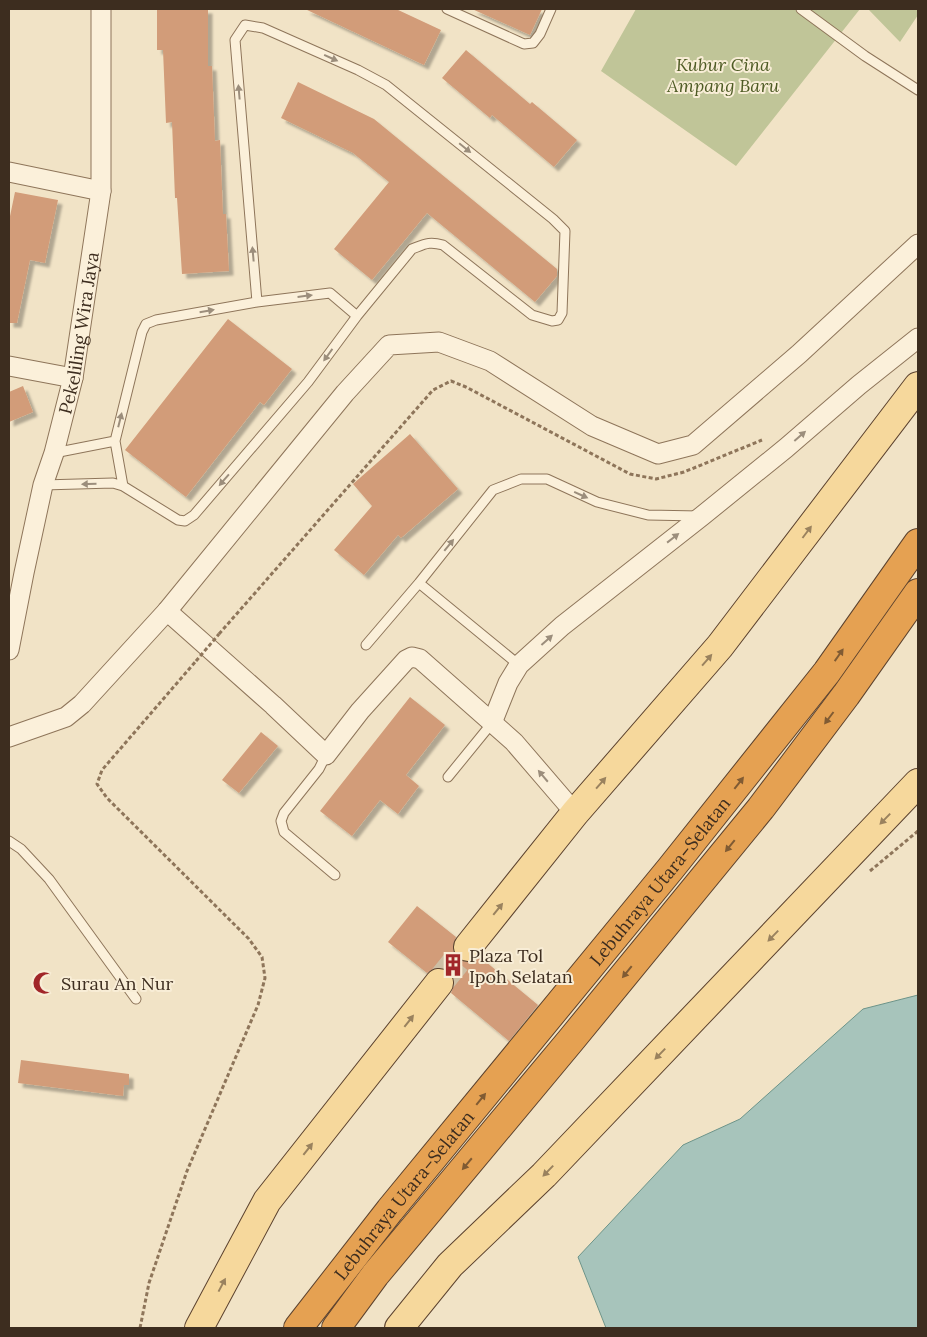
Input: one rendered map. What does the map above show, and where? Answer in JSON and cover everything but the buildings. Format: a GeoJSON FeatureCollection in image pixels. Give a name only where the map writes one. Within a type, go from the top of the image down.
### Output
{"type":"FeatureCollection","features":[{"type":"Feature","properties":{"kind":"highway","name":"Lebuhraya Utara–Selatan"},"geometry":{"type":"LineString","coordinates":[[298,1328],[390,1210],[671,868],[827,672],[918,543]]}},
{"type":"Feature","properties":{"kind":"highway","name":"Lebuhraya Utara–Selatan"},"geometry":{"type":"LineString","coordinates":[[336,1328],[375,1275],[761,808],[846,695],[918,592]]}},
{"type":"Feature","properties":{"kind":"main road"},"geometry":{"type":"LineString","coordinates":[[468,947],[575,813],[720,646],[918,386]]}},
{"type":"Feature","properties":{"kind":"main road"},"geometry":{"type":"LineString","coordinates":[[399,1328],[450,1265],[544,1175],[918,783]]}},
{"type":"Feature","properties":{"kind":"main road"},"geometry":{"type":"LineString","coordinates":[[198,1328],[267,1201],[439,983]]}},
{"type":"Feature","properties":{"kind":"street","name":"Pekeliling Wira Jaya"},"geometry":{"type":"LineString","coordinates":[[9,650],[16,572],[54,454],[74,378],[101,191],[101,9]]}},
{"type":"Feature","properties":{"kind":"street"},"geometry":{"type":"LineString","coordinates":[[9,172],[101,191]]}},
{"type":"Feature","properties":{"kind":"street"},"geometry":{"type":"LineString","coordinates":[[9,737],[66,717],[82,704],[167,611],[339,400],[389,345],[439,342],[490,361],[592,426],[658,454],[693,445],[799,354],[918,244]]}},
{"type":"Feature","properties":{"kind":"street"},"geometry":{"type":"LineString","coordinates":[[492,723],[508,683],[519,665],[562,626],[702,516],[918,338]]}},
{"type":"Feature","properties":{"kind":"street"},"geometry":{"type":"LineString","coordinates":[[9,366],[74,378]]}},
{"type":"Feature","properties":{"kind":"street"},"geometry":{"type":"LineString","coordinates":[[167,611],[326,755],[360,711],[406,660],[412,657],[420,659],[514,742],[575,813]]}},
{"type":"Feature","properties":{"kind":"lane"},"geometry":{"type":"LineString","coordinates":[[448,9],[524,44],[533,43],[540,34],[551,9]]}},
{"type":"Feature","properties":{"kind":"lane"},"geometry":{"type":"LineString","coordinates":[[801,9],[865,56],[918,90]]}},
{"type":"Feature","properties":{"kind":"lane"},"geometry":{"type":"LineString","coordinates":[[43,486],[113,483],[123,486],[178,520],[185,521],[194,515],[308,382],[357,316],[412,249],[433,242],[443,245],[532,315],[552,321],[558,320],[562,313],[565,231],[553,219],[386,84],[263,28],[245,25],[235,40],[257,302]]}},
{"type":"Feature","properties":{"kind":"lane"},"geometry":{"type":"LineString","coordinates":[[123,486],[115,441],[142,332],[146,324],[156,320],[257,302],[330,293],[357,316]]}},
{"type":"Feature","properties":{"kind":"lane"},"geometry":{"type":"LineString","coordinates":[[54,454],[115,441]]}},
{"type":"Feature","properties":{"kind":"lane"},"geometry":{"type":"LineString","coordinates":[[366,645],[493,490],[521,479],[547,480],[597,502],[648,515],[702,516]]}},
{"type":"Feature","properties":{"kind":"lane"},"geometry":{"type":"LineString","coordinates":[[419,582],[519,665]]}},
{"type":"Feature","properties":{"kind":"lane"},"geometry":{"type":"LineString","coordinates":[[448,777],[492,723]]}},
{"type":"Feature","properties":{"kind":"lane"},"geometry":{"type":"LineString","coordinates":[[326,755],[319,769],[284,813],[281,822],[284,832],[335,875]]}},
{"type":"Feature","properties":{"kind":"lane"},"geometry":{"type":"LineString","coordinates":[[9,841],[21,848],[49,879],[136,999]]}},
{"type":"Feature","properties":{"kind":"path"},"geometry":{"type":"LineString","coordinates":[[140,1328],[149,1284],[187,1171],[258,1005],[266,978],[262,957],[249,939],[106,798],[98,784],[102,770],[433,390],[450,381],[466,386],[630,474],[656,479],[684,472],[762,440]]}},
{"type":"Feature","properties":{"kind":"green space","name":"Kubur Cina Ampang Baru"},"geometry":{"type":"Polygon","coordinates":[[[636,9],[860,9],[736,166],[601,71],[636,9]]]}},
{"type":"Feature","properties":{"kind":"green space"},"geometry":{"type":"Polygon","coordinates":[[[868,9],[918,9],[918,15],[900,42],[868,9]]]}},
{"type":"Feature","properties":{"kind":"water"},"geometry":{"type":"Polygon","coordinates":[[[918,995],[918,1328],[606,1328],[578,1257],[683,1145],[740,1119],[863,1009],[918,995]]]}},
{"type":"Feature","properties":{"kind":"tunnel"},"geometry":{"type":"LineString","coordinates":[[439,983],[468,947]]}},
{"type":"Feature","properties":{"kind":"place","name":"Plaza Tol Ipoh Selatan"},"geometry":{"type":"Point","coordinates":[453,965]}},
{"type":"Feature","properties":{"kind":"place","name":"Surau An Nur"},"geometry":{"type":"Point","coordinates":[44,983]}}]}
